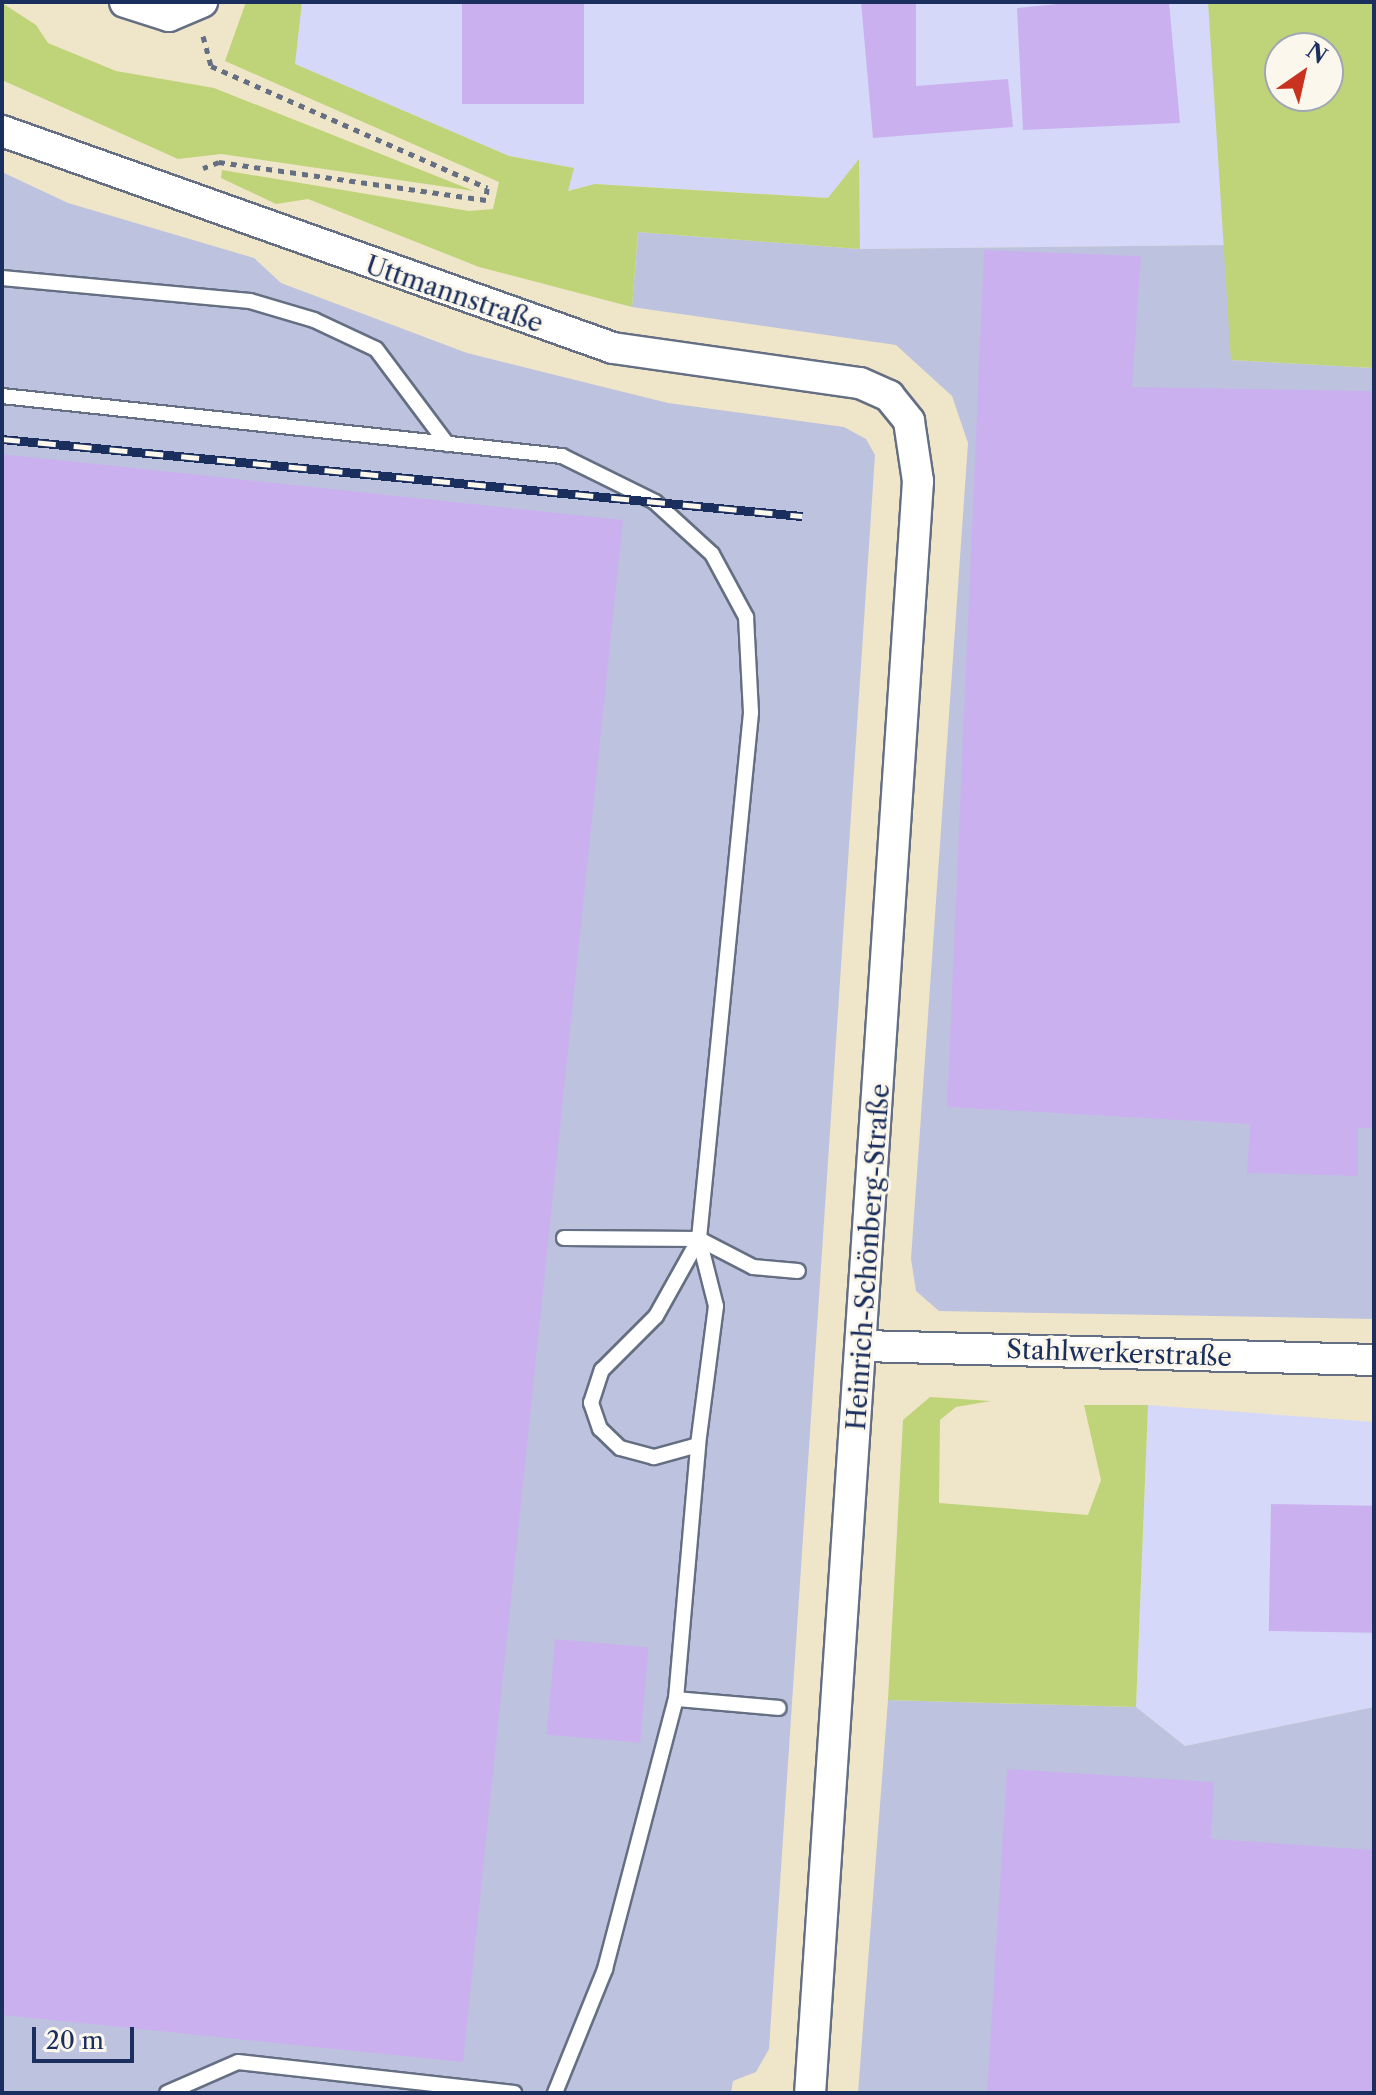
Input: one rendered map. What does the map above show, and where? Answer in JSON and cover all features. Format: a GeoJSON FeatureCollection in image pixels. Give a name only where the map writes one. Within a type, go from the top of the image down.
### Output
{"type":"FeatureCollection","features":[{"type":"Feature","properties":{"kind":"street"},"geometry":{"type":"LineString","coordinates":[[125,2],[169,16],[199,6]]}},
{"type":"Feature","properties":{"kind":"street","name":"Uttmannstraße"},"geometry":{"type":"LineString","coordinates":[[2,131],[188,202],[613,348],[860,383],[889,396],[909,421]]}},
{"type":"Feature","properties":{"kind":"street","name":"Heinrich-Schönberg-Straße"},"geometry":{"type":"LineString","coordinates":[[810,2093],[864,1346],[918,481],[909,421]]}},
{"type":"Feature","properties":{"kind":"street","name":"Stahlwerkerstraße"},"geometry":{"type":"LineString","coordinates":[[864,1346],[1374,1360]]}},
{"type":"Feature","properties":{"kind":"lane"},"geometry":{"type":"LineString","coordinates":[[2,278],[250,301],[314,320],[376,349],[447,444]]}},
{"type":"Feature","properties":{"kind":"lane"},"geometry":{"type":"LineString","coordinates":[[2,396],[562,456],[655,502],[712,554],[746,617],[751,713],[699,1239],[716,1306],[698,1445],[676,1699],[605,1969],[555,2093]]}},
{"type":"Feature","properties":{"kind":"lane"},"geometry":{"type":"LineString","coordinates":[[564,1238],[699,1239],[753,1267],[798,1271]]}},
{"type":"Feature","properties":{"kind":"lane"},"geometry":{"type":"LineString","coordinates":[[698,1445],[654,1457],[620,1448],[600,1429],[591,1403],[602,1370],[656,1316],[699,1239]]}},
{"type":"Feature","properties":{"kind":"lane"},"geometry":{"type":"LineString","coordinates":[[676,1699],[779,1708]]}},
{"type":"Feature","properties":{"kind":"lane"},"geometry":{"type":"LineString","coordinates":[[167,2093],[238,2062],[514,2093]]}},
{"type":"Feature","properties":{"kind":"path"},"geometry":{"type":"LineString","coordinates":[[188,202],[203,168],[219,162],[486,200],[487,188],[211,66],[199,6]]}},
{"type":"Feature","properties":{"kind":"shaded area"},"geometry":{"type":"Polygon","coordinates":[[[302,2],[1208,2],[1227,245],[860,249],[859,161],[828,198],[596,184],[567,191],[573,168],[509,156],[294,64],[302,2]]]}},
{"type":"Feature","properties":{"kind":"shaded area"},"geometry":{"type":"Polygon","coordinates":[[[2,172],[68,203],[254,258],[281,283],[467,353],[668,403],[844,427],[866,439],[875,455],[769,2049],[756,2072],[733,2081],[731,2093],[2,2093],[2,172]]]}},
{"type":"Feature","properties":{"kind":"shaded area"},"geometry":{"type":"Polygon","coordinates":[[[638,232],[860,249],[1227,245],[1231,360],[1374,368],[1374,1319],[939,1311],[916,1291],[911,1259],[968,443],[952,396],[896,345],[632,307],[638,232]]]}},
{"type":"Feature","properties":{"kind":"shaded area"},"geometry":{"type":"Polygon","coordinates":[[[1148,1405],[1374,1422],[1374,1707],[1185,1746],[1136,1707],[1148,1405]]]}},
{"type":"Feature","properties":{"kind":"shaded area"},"geometry":{"type":"Polygon","coordinates":[[[888,1700],[1136,1707],[1185,1746],[1374,1707],[1374,2093],[858,2093],[888,1700]]]}},
{"type":"Feature","properties":{"kind":"green space"},"geometry":{"type":"Polygon","coordinates":[[[246,2],[302,2],[295,64],[509,156],[574,168],[568,191],[595,184],[828,198],[859,159],[860,249],[638,232],[632,307],[479,267],[308,199],[276,204],[221,178],[222,170],[469,211],[493,209],[499,182],[225,61],[246,2]]]}},
{"type":"Feature","properties":{"kind":"green space"},"geometry":{"type":"Polygon","coordinates":[[[1208,2],[1374,2],[1374,368],[1231,360],[1208,2]]]}},
{"type":"Feature","properties":{"kind":"green space"},"geometry":{"type":"Polygon","coordinates":[[[2,3],[36,25],[48,43],[116,71],[214,88],[474,191],[221,154],[178,159],[2,80],[2,3]]]}},
{"type":"Feature","properties":{"kind":"green space"},"geometry":{"type":"Polygon","coordinates":[[[930,1397],[991,1401],[956,1407],[940,1420],[939,1503],[1088,1515],[1101,1480],[1084,1405],[1148,1405],[1136,1707],[888,1700],[903,1420],[930,1397]]]}},
{"type":"Feature","properties":{"kind":"building"},"geometry":{"type":"Polygon","coordinates":[[[462,2],[584,2],[584,104],[462,104],[462,2]]]}},
{"type":"Feature","properties":{"kind":"building"},"geometry":{"type":"Polygon","coordinates":[[[861,2],[916,2],[916,86],[1008,79],[1013,127],[873,138],[861,2]]]}},
{"type":"Feature","properties":{"kind":"building"},"geometry":{"type":"Polygon","coordinates":[[[1079,2],[1169,2],[1180,123],[1023,130],[1017,8],[1079,2]]]}},
{"type":"Feature","properties":{"kind":"building"},"geometry":{"type":"Polygon","coordinates":[[[984,250],[1141,256],[1132,387],[1374,391],[1374,1128],[1358,1128],[1358,1176],[1247,1173],[1250,1124],[947,1107],[984,250]]]}},
{"type":"Feature","properties":{"kind":"building"},"geometry":{"type":"Polygon","coordinates":[[[2,454],[623,520],[463,2062],[2,2015],[2,454]]]}},
{"type":"Feature","properties":{"kind":"building"},"geometry":{"type":"Polygon","coordinates":[[[1271,1504],[1374,1506],[1372,1633],[1269,1631],[1271,1504]]]}},
{"type":"Feature","properties":{"kind":"building"},"geometry":{"type":"Polygon","coordinates":[[[555,1639],[649,1647],[640,1743],[547,1735],[555,1639]]]}},
{"type":"Feature","properties":{"kind":"building"},"geometry":{"type":"Polygon","coordinates":[[[1007,1769],[1214,1782],[1211,1839],[1374,1850],[1374,2093],[987,2093],[1007,1769]]]}},
{"type":"Feature","properties":{"kind":"railway"},"geometry":{"type":"LineString","coordinates":[[2,439],[802,516]]}}]}
